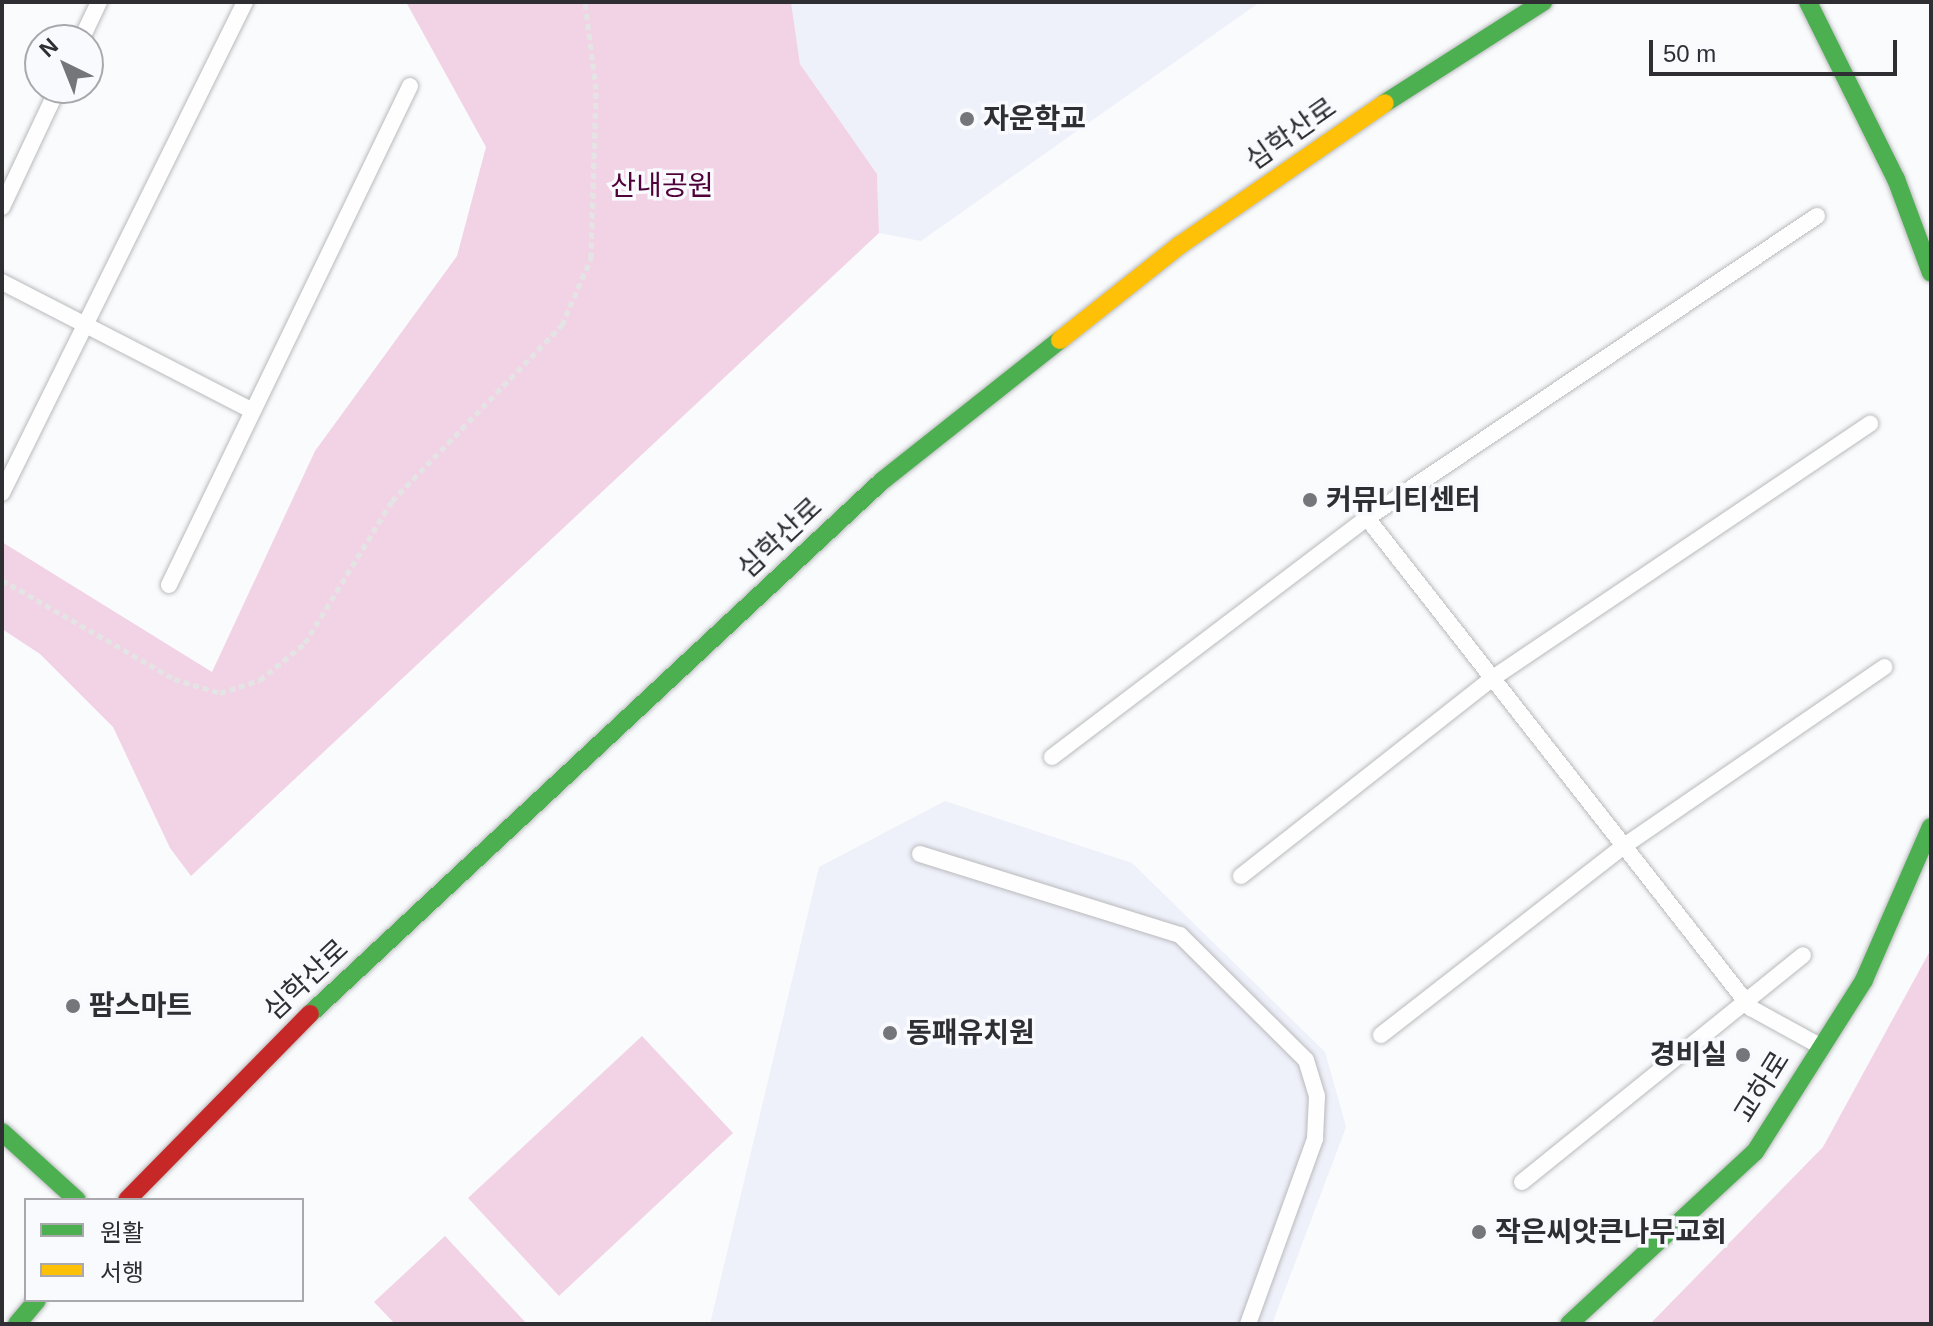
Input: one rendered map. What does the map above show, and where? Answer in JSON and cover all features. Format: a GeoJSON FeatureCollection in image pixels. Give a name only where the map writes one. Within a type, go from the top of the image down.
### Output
{"type":"FeatureCollection","features":[{"type":"Feature","properties":{"kind":"street","name":"심학산로"},"geometry":{"type":"LineString","coordinates":[[129,1198],[226,1093],[882,481],[1180,245],[1486,33],[1543,2]]}},
{"type":"Feature","properties":{"kind":"street"},"geometry":{"type":"LineString","coordinates":[[1808,2],[1896,179],[1931,273]]}},
{"type":"Feature","properties":{"kind":"street","name":"교하로"},"geometry":{"type":"LineString","coordinates":[[1569,1324],[1755,1152],[1864,980],[1931,827]]}},
{"type":"Feature","properties":{"kind":"street"},"geometry":{"type":"LineString","coordinates":[[2,1132],[75,1198]]}},
{"type":"Feature","properties":{"kind":"street"},"geometry":{"type":"LineString","coordinates":[[17,1324],[35,1302]]}},
{"type":"Feature","properties":{"kind":"lane"},"geometry":{"type":"LineString","coordinates":[[89,24],[99,2]]}},
{"type":"Feature","properties":{"kind":"lane"},"geometry":{"type":"LineString","coordinates":[[2,493],[87,328],[245,2]]}},
{"type":"Feature","properties":{"kind":"lane"},"geometry":{"type":"LineString","coordinates":[[169,585],[410,86]]}},
{"type":"Feature","properties":{"kind":"lane"},"geometry":{"type":"LineString","coordinates":[[2,207],[50,104]]}},
{"type":"Feature","properties":{"kind":"lane"},"geometry":{"type":"LineString","coordinates":[[1052,757],[1367,518],[1817,216]]}},
{"type":"Feature","properties":{"kind":"lane"},"geometry":{"type":"LineString","coordinates":[[2,282],[253,411]]}},
{"type":"Feature","properties":{"kind":"lane"},"geometry":{"type":"LineString","coordinates":[[1241,876],[1493,678],[1870,424]]}},
{"type":"Feature","properties":{"kind":"lane"},"geometry":{"type":"LineString","coordinates":[[1367,518],[1743,998],[1822,1046]]}},
{"type":"Feature","properties":{"kind":"lane"},"geometry":{"type":"LineString","coordinates":[[1381,1035],[1624,846],[1884,667]]}},
{"type":"Feature","properties":{"kind":"lane"},"geometry":{"type":"LineString","coordinates":[[920,854],[1180,935],[1306,1060],[1317,1096],[1315,1139],[1248,1324]]}},
{"type":"Feature","properties":{"kind":"lane"},"geometry":{"type":"LineString","coordinates":[[1522,1182],[1743,998],[1803,955]]}},
{"type":"Feature","properties":{"kind":"path"},"geometry":{"type":"LineString","coordinates":[[2,580],[174,679],[220,693],[260,680],[305,643],[392,501],[562,325],[591,258],[596,89],[585,2]]}},
{"type":"Feature","properties":{"kind":"shaded area","name":"자운학교"},"geometry":{"type":"Polygon","coordinates":[[[791,2],[1260,2],[921,241],[879,233],[877,174],[800,64],[791,2]]]}},
{"type":"Feature","properties":{"kind":"shaded area"},"geometry":{"type":"Polygon","coordinates":[[[945,801],[1132,863],[1325,1052],[1346,1127],[1272,1324],[710,1324],[819,867],[945,801]]]}},
{"type":"Feature","properties":{"kind":"green space","name":"산내공원"},"geometry":{"type":"Polygon","coordinates":[[[406,2],[791,2],[800,64],[877,174],[879,233],[191,876],[170,848],[113,727],[40,654],[2,629],[2,542],[212,672],[315,451],[457,256],[486,147],[406,2]]]}},
{"type":"Feature","properties":{"kind":"green space"},"geometry":{"type":"Polygon","coordinates":[[[1931,949],[1931,1324],[1650,1324],[1823,1147],[1931,949]]]}},
{"type":"Feature","properties":{"kind":"green space"},"geometry":{"type":"Polygon","coordinates":[[[642,1036],[733,1133],[559,1296],[468,1198],[642,1036]]]}},
{"type":"Feature","properties":{"kind":"green space"},"geometry":{"type":"Polygon","coordinates":[[[445,1236],[527,1324],[395,1324],[374,1302],[445,1236]]]}},
{"type":"Feature","properties":{"kind":"traffic: fast"},"geometry":{"type":"LineString","coordinates":[[1385,103],[1543,2]]}},
{"type":"Feature","properties":{"kind":"traffic: fast"},"geometry":{"type":"LineString","coordinates":[[1808,2],[1896,179],[1931,273]]}},
{"type":"Feature","properties":{"kind":"traffic: fast"},"geometry":{"type":"LineString","coordinates":[[310,1014],[882,481],[1060,340]]}},
{"type":"Feature","properties":{"kind":"traffic: fast"},"geometry":{"type":"LineString","coordinates":[[1569,1324],[1755,1152],[1864,980],[1931,827]]}},
{"type":"Feature","properties":{"kind":"traffic: fast"},"geometry":{"type":"LineString","coordinates":[[2,1132],[75,1198]]}},
{"type":"Feature","properties":{"kind":"traffic: fast"},"geometry":{"type":"LineString","coordinates":[[17,1324],[35,1302]]}},
{"type":"Feature","properties":{"kind":"traffic: slow"},"geometry":{"type":"LineString","coordinates":[[1060,340],[1180,245],[1385,103]]}},
{"type":"Feature","properties":{"kind":"traffic: jam"},"geometry":{"type":"LineString","coordinates":[[129,1198],[310,1014]]}},
{"type":"Feature","properties":{"kind":"place","name":"자운학교"},"geometry":{"type":"Point","coordinates":[967,119]}},
{"type":"Feature","properties":{"kind":"place","name":"커뮤니티센터"},"geometry":{"type":"Point","coordinates":[1310,500]}},
{"type":"Feature","properties":{"kind":"place","name":"팜스마트"},"geometry":{"type":"Point","coordinates":[73,1006]}},
{"type":"Feature","properties":{"kind":"place","name":"동패유치원"},"geometry":{"type":"Point","coordinates":[890,1033]}},
{"type":"Feature","properties":{"kind":"place","name":"경비실"},"geometry":{"type":"Point","coordinates":[1743,1055]}},
{"type":"Feature","properties":{"kind":"place","name":"작은씨앗큰나무교회"},"geometry":{"type":"Point","coordinates":[1479,1232]}}]}
